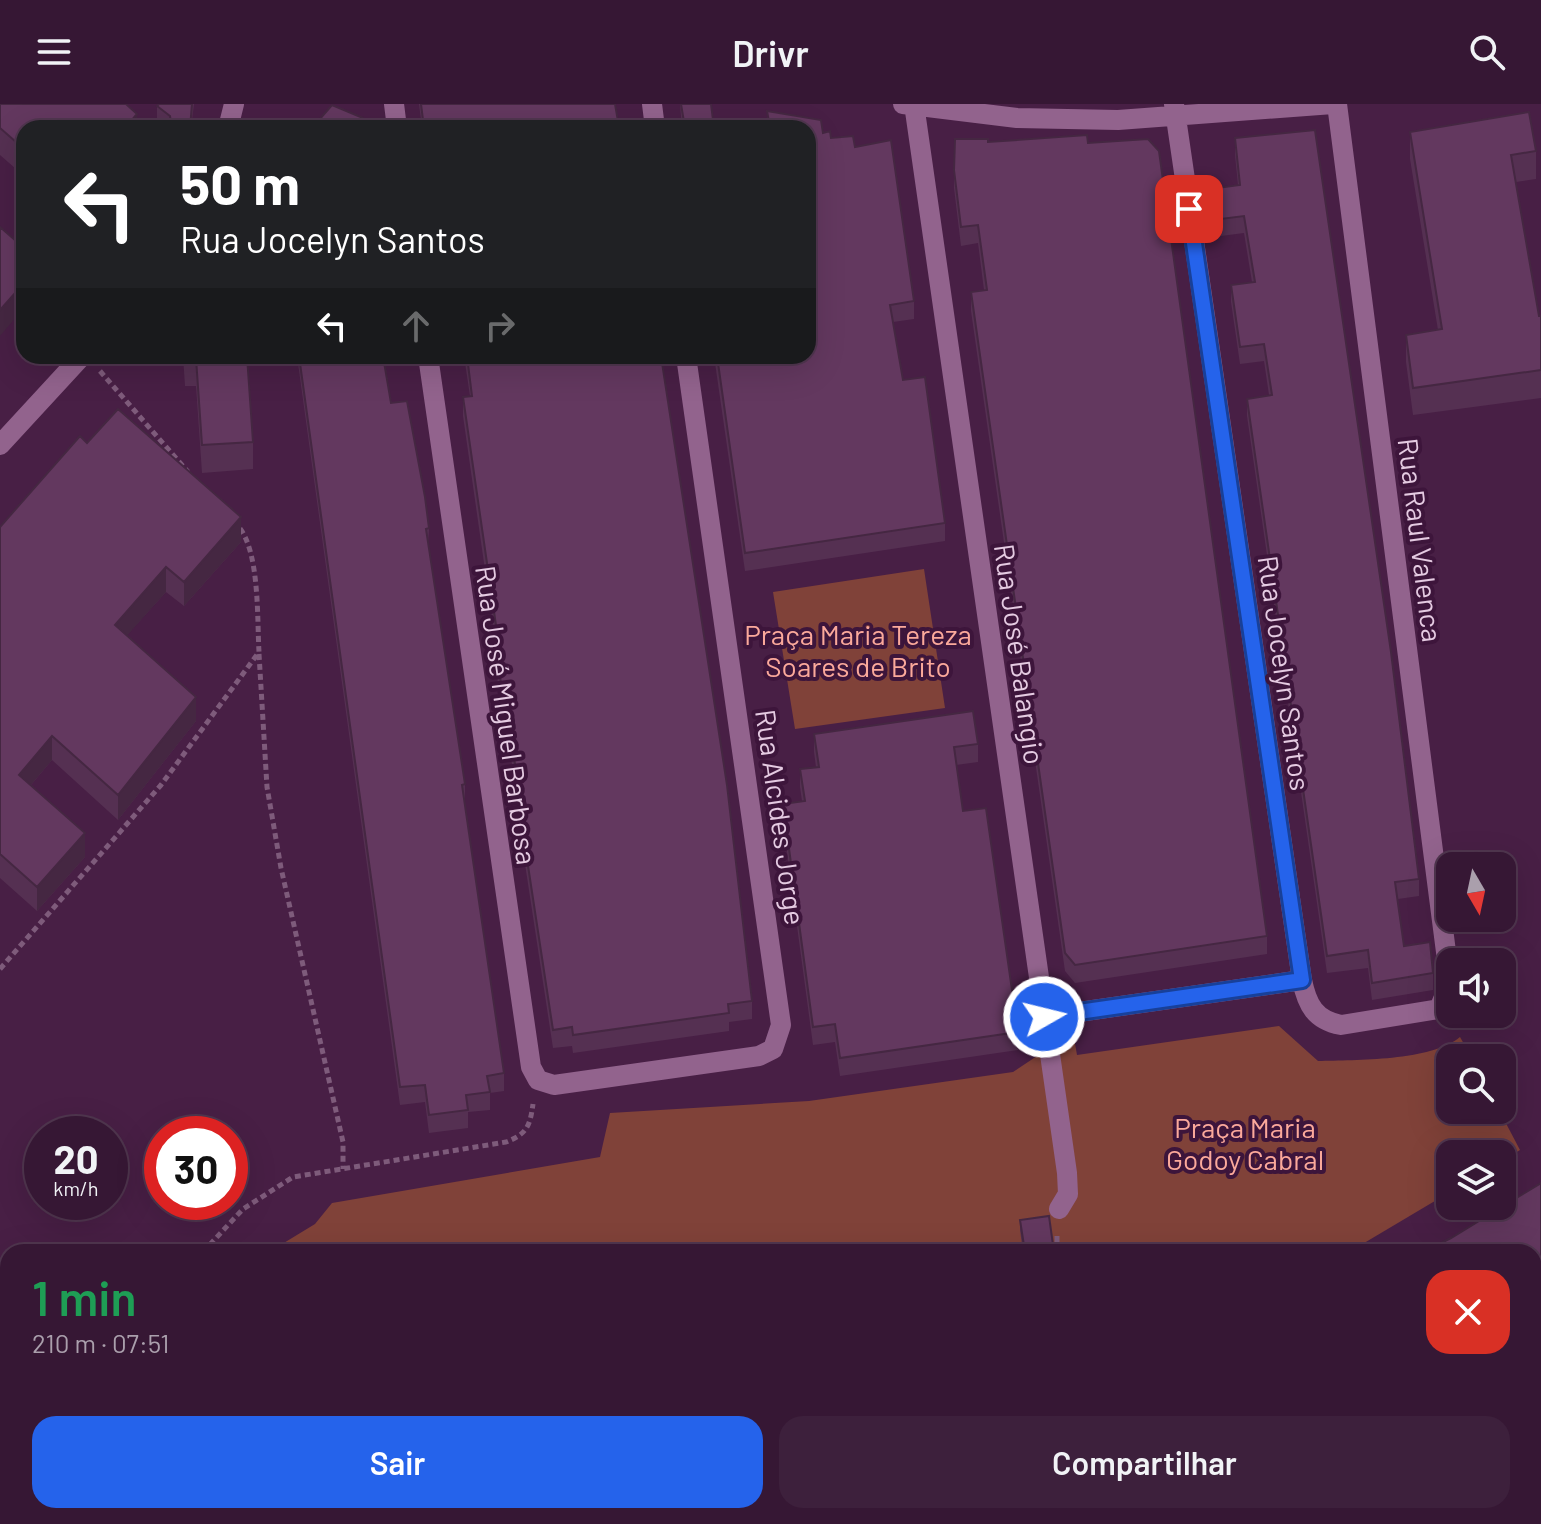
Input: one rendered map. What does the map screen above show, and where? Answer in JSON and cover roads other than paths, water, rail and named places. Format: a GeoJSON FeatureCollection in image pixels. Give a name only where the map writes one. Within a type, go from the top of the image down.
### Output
{"type":"FeatureCollection","features":[{"type":"Feature","properties":{"kind":"street"},"geometry":{"type":"LineString","coordinates":[[910,105],[1017,118],[1335,104]]}},
{"type":"Feature","properties":{"kind":"street","name":"Rua Raul Valenca"},"geometry":{"type":"LineString","coordinates":[[1335,104],[1445,948]]}},
{"type":"Feature","properties":{"kind":"street","name":"Rua José Balangio"},"geometry":{"type":"LineString","coordinates":[[910,105],[1067,1173],[1068,1194],[1059,1209]]}},
{"type":"Feature","properties":{"kind":"street","name":"Rua Jocelyn Santos"},"geometry":{"type":"LineString","coordinates":[[1175,110],[1306,998],[1315,1014],[1327,1023],[1341,1025],[1436,1009]]}},
{"type":"Feature","properties":{"kind":"street"},"geometry":{"type":"LineString","coordinates":[[0,445],[86,364]]}},
{"type":"Feature","properties":{"kind":"street","name":"Rua José Miguel Barbosa"},"geometry":{"type":"LineString","coordinates":[[429,364],[531,1067],[538,1080]]}},
{"type":"Feature","properties":{"kind":"street","name":"Rua Alcides Jorge"},"geometry":{"type":"LineString","coordinates":[[538,1080],[554,1085],[759,1056],[773,1049],[781,1025],[687,364]]}},
{"type":"Feature","properties":{"kind":"street"},"geometry":{"type":"LineString","coordinates":[[1044,1017],[1302,980]]}},
{"type":"Feature","properties":{"kind":"park label","name":"Praça Maria Tereza Soares de Brito"},"geometry":{"type":"Point","coordinates":[858,650]}},
{"type":"Feature","properties":{"kind":"park label","name":"Praça Maria Godoy Cabral"},"geometry":{"type":"Point","coordinates":[1245,1143]}}]}
